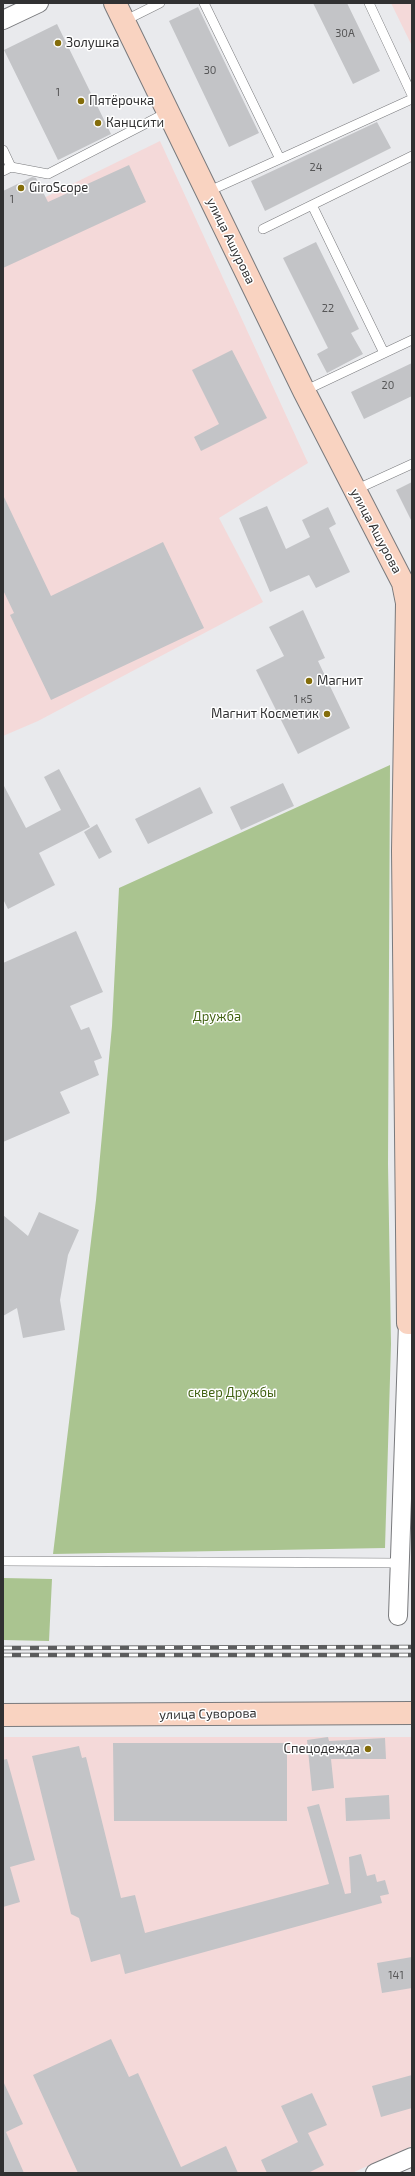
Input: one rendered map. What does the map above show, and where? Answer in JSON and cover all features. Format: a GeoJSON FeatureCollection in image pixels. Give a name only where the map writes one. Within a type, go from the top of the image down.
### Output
{"type":"FeatureCollection","features":[{"type":"Feature","properties":{"kind":"street"},"geometry":{"type":"LineString","coordinates":[[3,20],[39,3]]}},
{"type":"Feature","properties":{"kind":"street","name":"улица Ашурова"},"geometry":{"type":"LineString","coordinates":[[119,12],[354,490],[408,582],[410,1323],[405,1552],[398,1616]]}},
{"type":"Feature","properties":{"kind":"street","name":"улица Суворова"},"geometry":{"type":"LineString","coordinates":[[3,1715],[412,1712]]}},
{"type":"Feature","properties":{"kind":"street"},"geometry":{"type":"LineString","coordinates":[[375,2173],[412,2157]]}},
{"type":"Feature","properties":{"kind":"lane"},"geometry":{"type":"LineString","coordinates":[[119,12],[160,3]]}},
{"type":"Feature","properties":{"kind":"lane"},"geometry":{"type":"LineString","coordinates":[[204,3],[280,159]]}},
{"type":"Feature","properties":{"kind":"lane"},"geometry":{"type":"LineString","coordinates":[[369,3],[412,95]]}},
{"type":"Feature","properties":{"kind":"lane"},"geometry":{"type":"LineString","coordinates":[[207,192],[412,99]]}},
{"type":"Feature","properties":{"kind":"lane"},"geometry":{"type":"LineString","coordinates":[[3,150],[7,169],[48,174],[168,112]]}},
{"type":"Feature","properties":{"kind":"lane"},"geometry":{"type":"LineString","coordinates":[[263,229],[412,156]]}},
{"type":"Feature","properties":{"kind":"lane"},"geometry":{"type":"LineString","coordinates":[[312,205],[384,353]]}},
{"type":"Feature","properties":{"kind":"lane"},"geometry":{"type":"LineString","coordinates":[[304,391],[412,340]]}},
{"type":"Feature","properties":{"kind":"lane"},"geometry":{"type":"LineString","coordinates":[[354,490],[412,464]]}},
{"type":"Feature","properties":{"kind":"lane"},"geometry":{"type":"LineString","coordinates":[[3,1561],[405,1552]]}},
{"type":"Feature","properties":{"kind":"shaded area"},"geometry":{"type":"Polygon","coordinates":[[[391,3],[412,3],[412,46],[391,3]]]}},
{"type":"Feature","properties":{"kind":"shaded area"},"geometry":{"type":"Polygon","coordinates":[[[160,141],[308,463],[219,518],[263,602],[38,721],[3,736],[3,218],[160,141]]]}},
{"type":"Feature","properties":{"kind":"shaded area"},"geometry":{"type":"Polygon","coordinates":[[[3,1737],[412,1737],[412,2146],[352,2173],[3,2173],[3,1737]]]}},
{"type":"Feature","properties":{"kind":"green space","name":"сквер Дружбы"},"geometry":{"type":"Polygon","coordinates":[[[390,765],[388,1164],[391,1344],[385,1548],[53,1554],[96,1200],[112,1026],[119,888],[390,765]]]}},
{"type":"Feature","properties":{"kind":"green space"},"geometry":{"type":"Polygon","coordinates":[[[3,1578],[52,1579],[49,1641],[3,1640],[3,1578]]]}},
{"type":"Feature","properties":{"kind":"building"},"geometry":{"type":"Polygon","coordinates":[[[313,3],[347,3],[380,71],[353,84],[313,3]]]}},
{"type":"Feature","properties":{"kind":"building"},"geometry":{"type":"Polygon","coordinates":[[[198,7],[259,133],[229,147],[169,21],[198,7]]]}},
{"type":"Feature","properties":{"kind":"building"},"geometry":{"type":"Polygon","coordinates":[[[57,24],[111,134],[58,160],[4,50],[57,24]]]}},
{"type":"Feature","properties":{"kind":"building"},"geometry":{"type":"Polygon","coordinates":[[[377,122],[391,148],[265,211],[251,181],[377,122]]]}},
{"type":"Feature","properties":{"kind":"building"},"geometry":{"type":"Polygon","coordinates":[[[129,165],[146,202],[3,268],[3,191],[32,177],[36,178],[48,202],[129,165]]]}},
{"type":"Feature","properties":{"kind":"building"},"geometry":{"type":"Polygon","coordinates":[[[316,242],[359,329],[351,333],[363,354],[327,373],[317,354],[328,348],[283,258],[316,242]]]}},
{"type":"Feature","properties":{"kind":"building"},"geometry":{"type":"Polygon","coordinates":[[[232,350],[267,418],[201,451],[194,437],[219,424],[192,370],[232,350]]]}},
{"type":"Feature","properties":{"kind":"building"},"geometry":{"type":"Polygon","coordinates":[[[412,363],[412,396],[364,419],[351,392],[412,363]]]}},
{"type":"Feature","properties":{"kind":"building"},"geometry":{"type":"Polygon","coordinates":[[[412,482],[412,522],[396,490],[412,482]]]}},
{"type":"Feature","properties":{"kind":"building"},"geometry":{"type":"Polygon","coordinates":[[[3,495],[51,596],[163,542],[204,628],[51,700],[10,615],[14,613],[3,590],[3,495]]]}},
{"type":"Feature","properties":{"kind":"building"},"geometry":{"type":"Polygon","coordinates":[[[267,506],[286,549],[310,537],[302,520],[328,507],[336,524],[329,528],[350,572],[316,588],[309,575],[270,592],[239,518],[267,506]]]}},
{"type":"Feature","properties":{"kind":"building"},"geometry":{"type":"Polygon","coordinates":[[[303,610],[325,658],[318,661],[350,728],[298,754],[256,670],[284,656],[269,627],[303,610]]]}},
{"type":"Feature","properties":{"kind":"building"},"geometry":{"type":"Polygon","coordinates":[[[59,769],[90,827],[39,853],[55,885],[8,909],[3,899],[3,784],[26,828],[61,810],[44,777],[59,769]]]}},
{"type":"Feature","properties":{"kind":"building"},"geometry":{"type":"Polygon","coordinates":[[[283,783],[294,806],[241,830],[230,807],[283,783]]]}},
{"type":"Feature","properties":{"kind":"building"},"geometry":{"type":"Polygon","coordinates":[[[200,787],[213,813],[148,844],[135,819],[200,787]]]}},
{"type":"Feature","properties":{"kind":"building"},"geometry":{"type":"Polygon","coordinates":[[[97,824],[112,852],[99,859],[84,832],[97,824]]]}},
{"type":"Feature","properties":{"kind":"building"},"geometry":{"type":"Polygon","coordinates":[[[76,931],[103,992],[70,1006],[81,1030],[89,1027],[102,1058],[94,1061],[99,1075],[60,1092],[70,1113],[3,1142],[3,963],[76,931]]]}},
{"type":"Feature","properties":{"kind":"building"},"geometry":{"type":"Polygon","coordinates":[[[39,1212],[79,1230],[68,1255],[60,1300],[65,1330],[23,1338],[17,1308],[3,1316],[3,1215],[28,1236],[39,1212]]]}},
{"type":"Feature","properties":{"kind":"building"},"geometry":{"type":"Polygon","coordinates":[[[328,1737],[329,1741],[385,1738],[386,1759],[331,1759],[334,1788],[312,1791],[307,1740],[328,1737]]]}},
{"type":"Feature","properties":{"kind":"building"},"geometry":{"type":"Polygon","coordinates":[[[113,1743],[287,1743],[287,1821],[114,1821],[113,1743]]]}},
{"type":"Feature","properties":{"kind":"building"},"geometry":{"type":"Polygon","coordinates":[[[79,1746],[82,1758],[86,1757],[121,1898],[135,1895],[145,1933],[329,1884],[307,1807],[319,1804],[345,1894],[351,1893],[349,1857],[361,1854],[367,1876],[375,1874],[377,1882],[385,1880],[389,1894],[380,1896],[382,1903],[125,1974],[120,1954],[91,1962],[79,1918],[71,1914],[32,1756],[79,1746]]]}},
{"type":"Feature","properties":{"kind":"building"},"geometry":{"type":"Polygon","coordinates":[[[7,1759],[35,1860],[10,1867],[20,1902],[3,1907],[3,1760],[7,1759]]]}},
{"type":"Feature","properties":{"kind":"building"},"geometry":{"type":"Polygon","coordinates":[[[389,1795],[390,1819],[346,1821],[345,1798],[389,1795]]]}},
{"type":"Feature","properties":{"kind":"building"},"geometry":{"type":"Polygon","coordinates":[[[412,1957],[412,1988],[382,1993],[377,1963],[412,1957]]]}},
{"type":"Feature","properties":{"kind":"building"},"geometry":{"type":"Polygon","coordinates":[[[111,2039],[129,2077],[138,2073],[181,2167],[226,2146],[238,2173],[78,2173],[33,2075],[111,2039]]]}},
{"type":"Feature","properties":{"kind":"building"},"geometry":{"type":"Polygon","coordinates":[[[412,2075],[412,2108],[381,2117],[372,2086],[412,2075]]]}},
{"type":"Feature","properties":{"kind":"building"},"geometry":{"type":"Polygon","coordinates":[[[3,2081],[23,2124],[6,2132],[24,2173],[3,2173],[3,2081]]]}},
{"type":"Feature","properties":{"kind":"building"},"geometry":{"type":"Polygon","coordinates":[[[312,2093],[327,2125],[308,2133],[324,2165],[308,2173],[267,2173],[261,2160],[298,2142],[281,2106],[312,2093]]]}},
{"type":"Feature","properties":{"kind":"railway"},"geometry":{"type":"LineString","coordinates":[[3,1648],[412,1647]]}},
{"type":"Feature","properties":{"kind":"railway"},"geometry":{"type":"LineString","coordinates":[[3,1655],[412,1655]]}},
{"type":"Feature","properties":{"kind":"place","name":"Золушка"},"geometry":{"type":"Point","coordinates":[58,43]}},
{"type":"Feature","properties":{"kind":"place","name":"Пятёрочка"},"geometry":{"type":"Point","coordinates":[81,101]}},
{"type":"Feature","properties":{"kind":"place","name":"Канцсити"},"geometry":{"type":"Point","coordinates":[98,123]}},
{"type":"Feature","properties":{"kind":"place","name":"GiroScope"},"geometry":{"type":"Point","coordinates":[21,188]}},
{"type":"Feature","properties":{"kind":"place","name":"Магнит"},"geometry":{"type":"Point","coordinates":[309,681]}},
{"type":"Feature","properties":{"kind":"place","name":"Магнит Косметик"},"geometry":{"type":"Point","coordinates":[327,714]}},
{"type":"Feature","properties":{"kind":"place","name":"Спецодежда"},"geometry":{"type":"Point","coordinates":[368,1749]}},
{"type":"Feature","properties":{"kind":"park label","name":"Дружба"},"geometry":{"type":"Point","coordinates":[217,1017]}}]}
